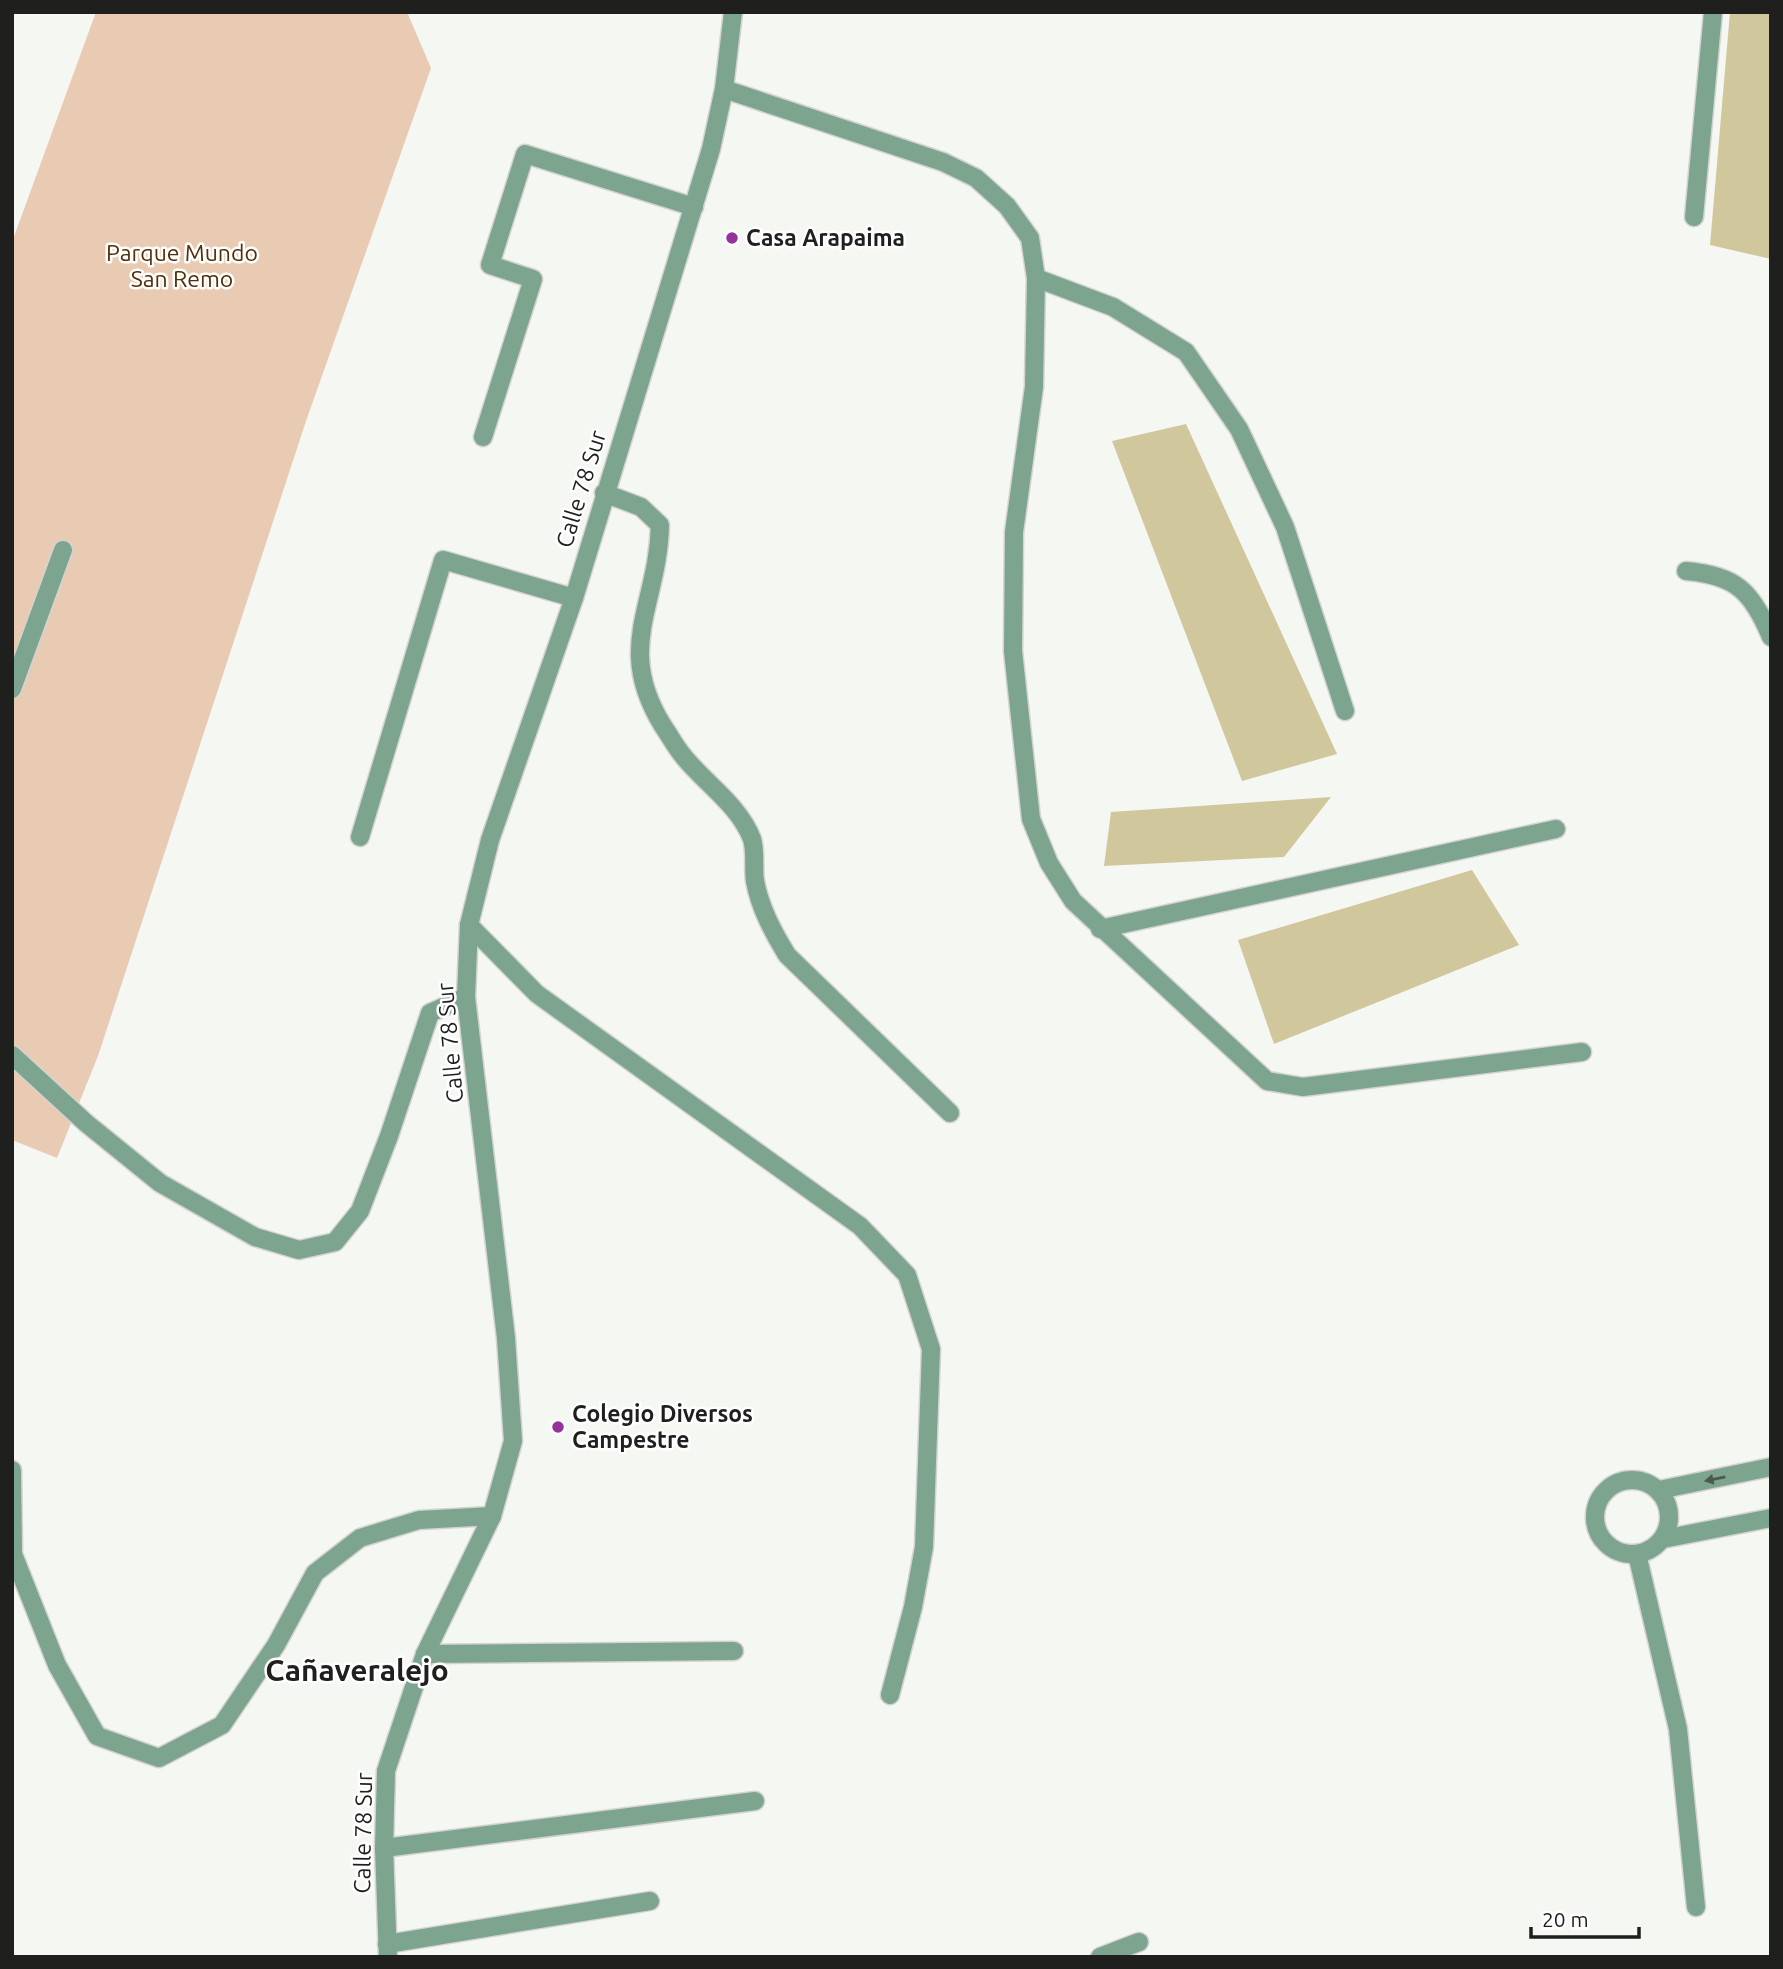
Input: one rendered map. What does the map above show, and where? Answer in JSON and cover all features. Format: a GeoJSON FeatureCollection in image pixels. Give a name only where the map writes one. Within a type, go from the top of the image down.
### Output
{"type":"FeatureCollection","features":[{"type":"Feature","properties":{"kind":"street"},"geometry":{"type":"LineString","coordinates":[[719,12],[732,20]]}},
{"type":"Feature","properties":{"kind":"street"},"geometry":{"type":"LineString","coordinates":[[1694,216],[1713,12]]}},
{"type":"Feature","properties":{"kind":"street","name":"Calle 78 Sur"},"geometry":{"type":"LineString","coordinates":[[387,1950],[384,1849],[386,1771],[425,1654],[492,1516],[513,1441],[494,1231],[466,997],[470,925],[490,840],[573,598],[711,149],[724,89],[732,20]]}},
{"type":"Feature","properties":{"kind":"street"},"geometry":{"type":"LineString","coordinates":[[724,89],[943,162],[976,178],[1007,206],[1030,238],[1036,278],[1034,387],[1014,532],[1013,651],[1031,819],[1049,863],[1073,901],[1267,1082],[1303,1087],[1582,1052]]}},
{"type":"Feature","properties":{"kind":"street"},"geometry":{"type":"LineString","coordinates":[[482,437],[533,279],[490,265],[525,154],[694,207]]}},
{"type":"Feature","properties":{"kind":"street"},"geometry":{"type":"LineString","coordinates":[[1036,278],[1113,307],[1186,352],[1239,429],[1285,527],[1345,711]]}},
{"type":"Feature","properties":{"kind":"street"},"geometry":{"type":"LineString","coordinates":[[604,493],[641,507],[660,525],[660,554],[640,634],[639,668],[648,700],[682,756],[734,809],[752,840],[755,882],[769,925],[787,955],[950,1113]]}},
{"type":"Feature","properties":{"kind":"street"},"geometry":{"type":"LineString","coordinates":[[12,689],[63,550]]}},
{"type":"Feature","properties":{"kind":"street"},"geometry":{"type":"LineString","coordinates":[[360,836],[443,560],[573,598]]}},
{"type":"Feature","properties":{"kind":"street"},"geometry":{"type":"LineString","coordinates":[[1686,571],[1716,573],[1743,589],[1771,637]]}},
{"type":"Feature","properties":{"kind":"street"},"geometry":{"type":"LineString","coordinates":[[1100,929],[1556,829]]}},
{"type":"Feature","properties":{"kind":"street"},"geometry":{"type":"LineString","coordinates":[[470,925],[537,994],[860,1226],[907,1275],[931,1349],[924,1547],[913,1607],[890,1695]]}},
{"type":"Feature","properties":{"kind":"street"},"geometry":{"type":"LineString","coordinates":[[12,1055],[86,1123],[160,1182],[255,1237],[299,1250],[335,1242],[360,1211],[389,1136],[430,1013],[466,997]]}},
{"type":"Feature","properties":{"kind":"street"},"geometry":{"type":"LineString","coordinates":[[1659,1490],[1771,1467]]}},
{"type":"Feature","properties":{"kind":"street"},"geometry":{"type":"LineString","coordinates":[[12,1470],[13,1554],[57,1665],[97,1736],[159,1758],[222,1725],[276,1645],[315,1573],[360,1538],[419,1520],[492,1516]]}},
{"type":"Feature","properties":{"kind":"street"},"geometry":{"type":"LineString","coordinates":[[1623,1480],[1642,1480],[1659,1490],[1668,1506],[1669,1523],[1662,1539],[1652,1549],[1637,1555],[1618,1553],[1602,1541],[1594,1524],[1595,1505],[1606,1489],[1623,1480]]}},
{"type":"Feature","properties":{"kind":"street"},"geometry":{"type":"LineString","coordinates":[[1662,1539],[1771,1518]]}},
{"type":"Feature","properties":{"kind":"street"},"geometry":{"type":"LineString","coordinates":[[1637,1555],[1678,1729],[1696,1907]]}},
{"type":"Feature","properties":{"kind":"street"},"geometry":{"type":"LineString","coordinates":[[425,1654],[734,1651]]}},
{"type":"Feature","properties":{"kind":"street"},"geometry":{"type":"LineString","coordinates":[[384,1849],[755,1801]]}},
{"type":"Feature","properties":{"kind":"street"},"geometry":{"type":"LineString","coordinates":[[387,1950],[650,1901]]}},
{"type":"Feature","properties":{"kind":"street"},"geometry":{"type":"LineString","coordinates":[[1100,1957],[1139,1942]]}},
{"type":"Feature","properties":{"kind":"green space","name":"Parque Mundo San Remo"},"geometry":{"type":"Polygon","coordinates":[[[96,12],[407,12],[431,68],[306,421],[98,1056],[57,1158],[12,1140],[12,242],[96,12]]]}},
{"type":"Feature","properties":{"kind":"building"},"geometry":{"type":"Polygon","coordinates":[[[1730,12],[1771,12],[1771,259],[1710,245],[1730,12]]]}},
{"type":"Feature","properties":{"kind":"building"},"geometry":{"type":"Polygon","coordinates":[[[1186,424],[1337,754],[1242,781],[1112,441],[1186,424]]]}},
{"type":"Feature","properties":{"kind":"building"},"geometry":{"type":"Polygon","coordinates":[[[1331,797],[1284,857],[1104,866],[1111,812],[1331,797]]]}},
{"type":"Feature","properties":{"kind":"building"},"geometry":{"type":"Polygon","coordinates":[[[1472,870],[1519,945],[1274,1044],[1238,940],[1472,870]]]}},
{"type":"Feature","properties":{"kind":"place","name":"Casa Arapaima"},"geometry":{"type":"Point","coordinates":[732,238]}},
{"type":"Feature","properties":{"kind":"place","name":"Colegio Diversos Campestre"},"geometry":{"type":"Point","coordinates":[558,1427]}},
{"type":"Feature","properties":{"kind":"district","name":"Cañaveralejo"},"geometry":{"type":"Point","coordinates":[357,1671]}}]}
